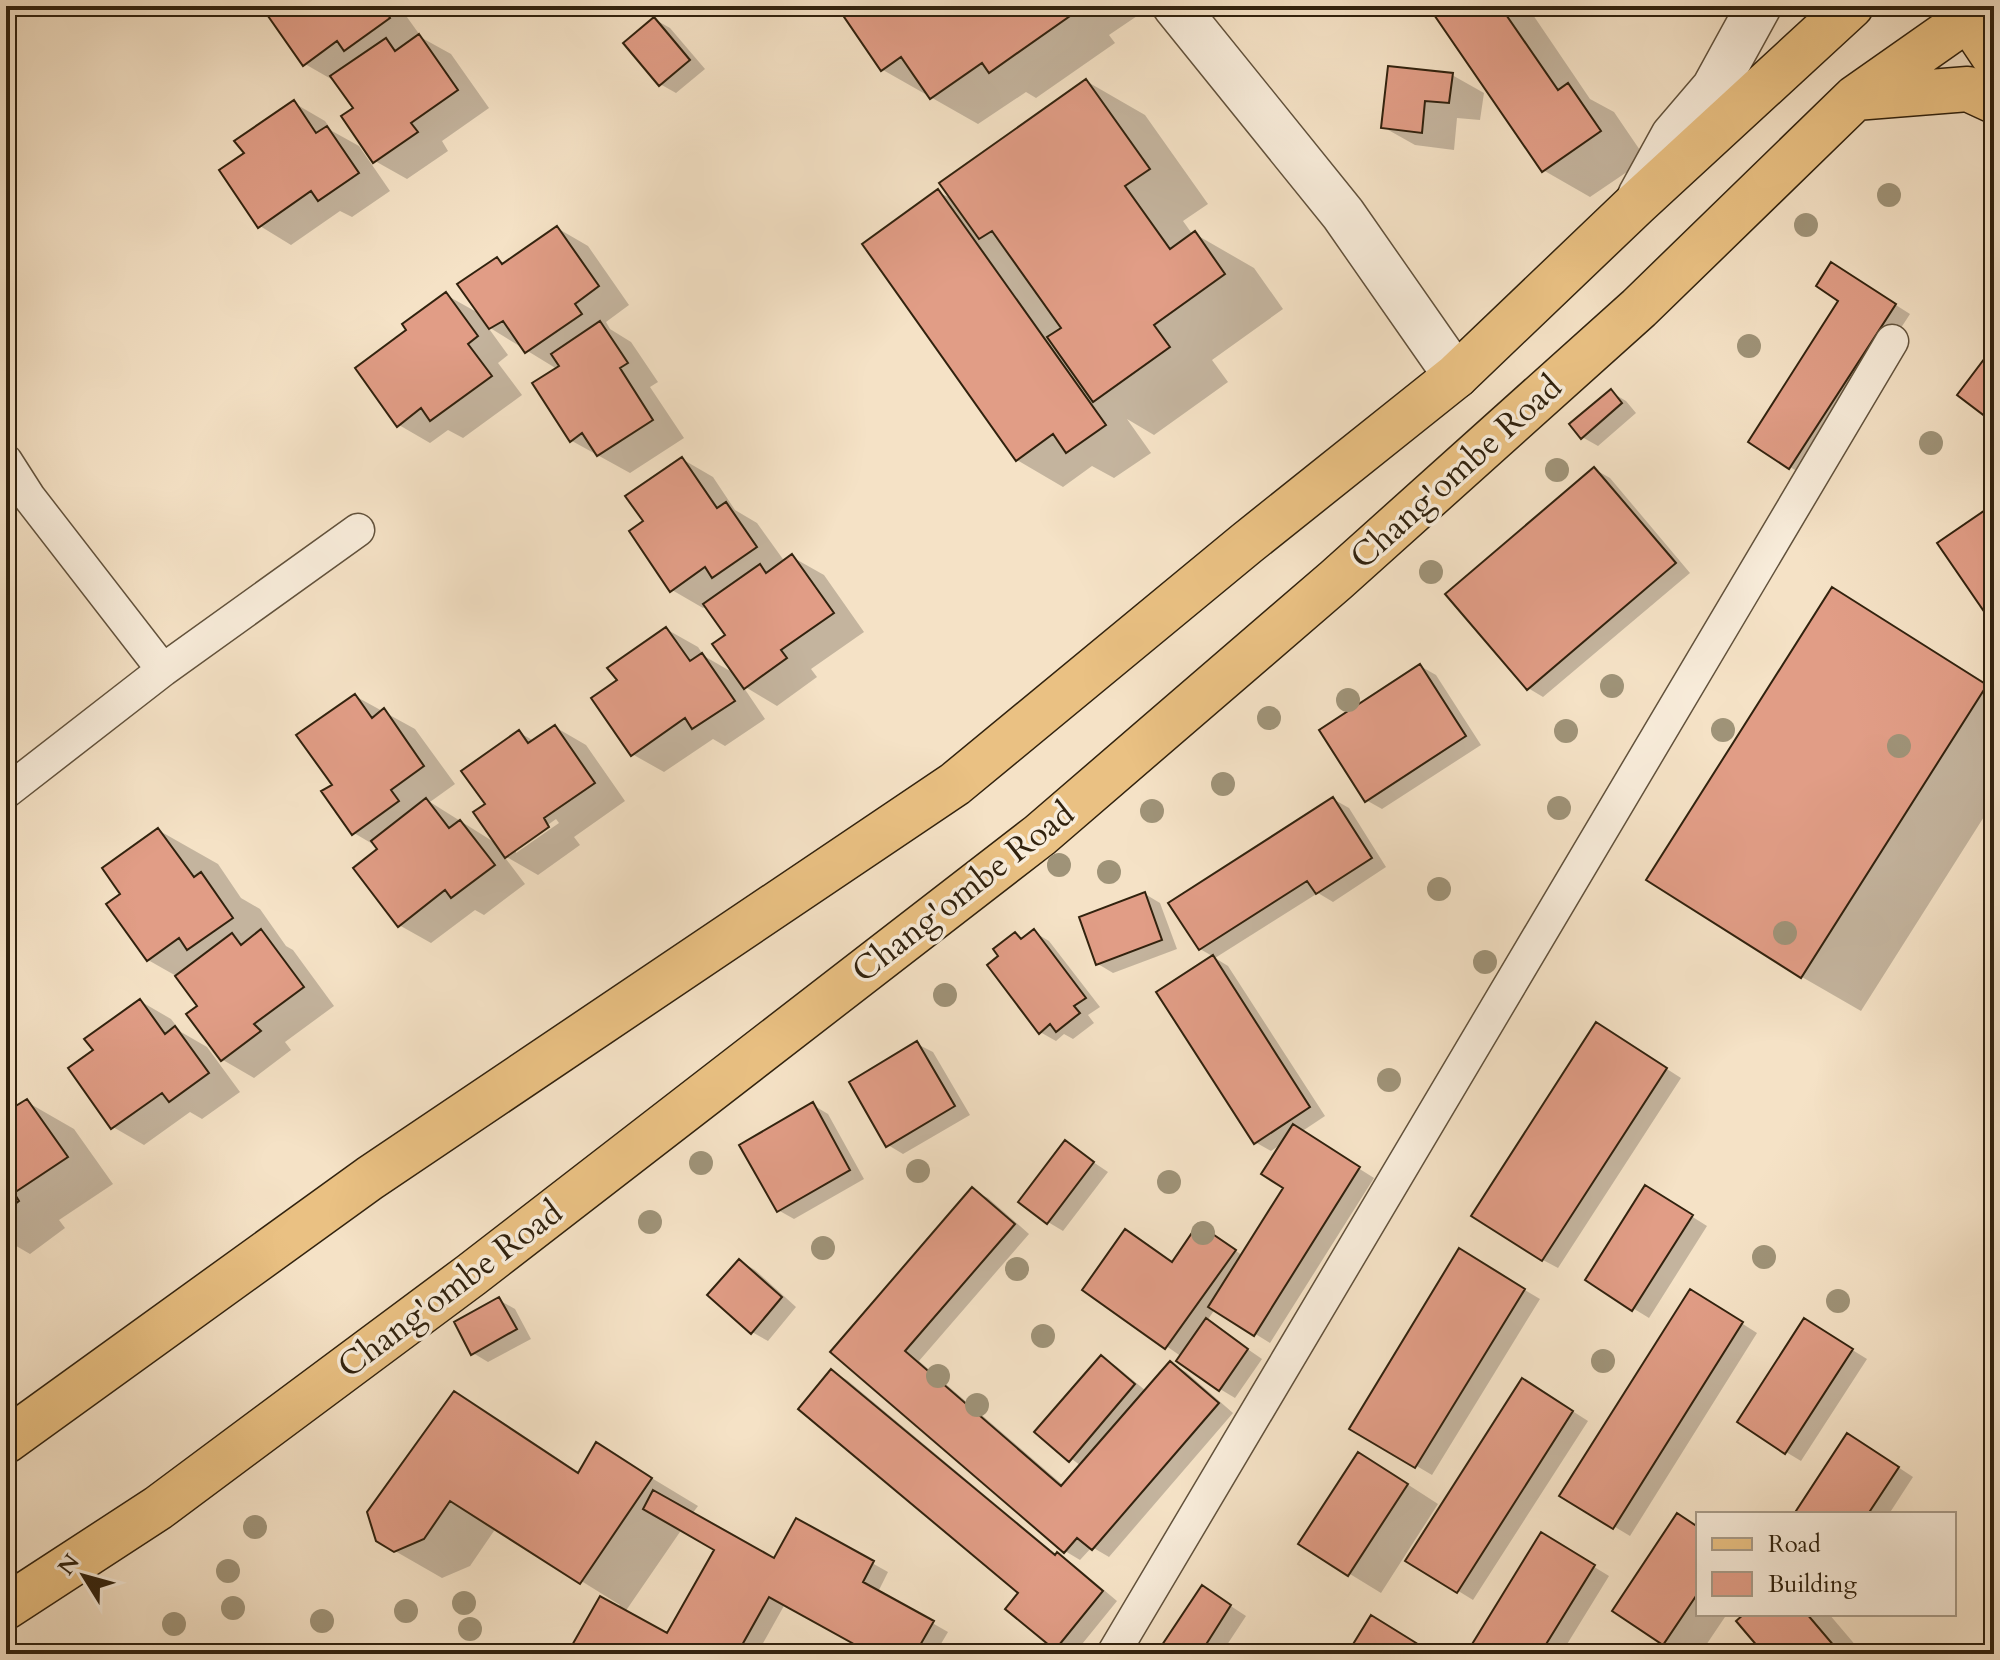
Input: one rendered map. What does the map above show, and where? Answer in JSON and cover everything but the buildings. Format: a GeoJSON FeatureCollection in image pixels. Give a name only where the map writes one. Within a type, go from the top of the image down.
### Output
{"type":"FeatureCollection","features":[{"type":"Feature","properties":{"kind":"main road","name":"Chang'ombe Road"},"geometry":{"type":"LineString","coordinates":[[1776,73],[1816,6]]}},
{"type":"Feature","properties":{"kind":"main road","name":"Chang'ombe Road"},"geometry":{"type":"LineString","coordinates":[[6,1441],[370,1178],[955,784],[1456,376],[1636,204],[1851,6]]}},
{"type":"Feature","properties":{"kind":"main road","name":"Chang'ombe Road"},"geometry":{"type":"LineString","coordinates":[[6,1607],[158,1508],[471,1275],[1040,835],[1336,580],[1639,308],[1855,98],[1972,10]]}},
{"type":"Feature","properties":{"kind":"main road"},"geometry":{"type":"LineString","coordinates":[[1972,10],[1994,57]]}},
{"type":"Feature","properties":{"kind":"main road"},"geometry":{"type":"LineString","coordinates":[[1855,98],[1968,89],[1994,101]]}},
{"type":"Feature","properties":{"kind":"street"},"geometry":{"type":"LineString","coordinates":[[1175,6],[1343,214],[1456,376]]}},
{"type":"Feature","properties":{"kind":"street"},"geometry":{"type":"LineString","coordinates":[[1636,204],[1673,136],[1714,88],[1759,6]]}},
{"type":"Feature","properties":{"kind":"lane"},"geometry":{"type":"LineString","coordinates":[[1113,1654],[1892,341]]}},
{"type":"Feature","properties":{"kind":"lane"},"geometry":{"type":"LineString","coordinates":[[12,483],[163,670]]}},
{"type":"Feature","properties":{"kind":"lane"},"geometry":{"type":"LineString","coordinates":[[6,792],[163,670],[358,530]]}}]}
